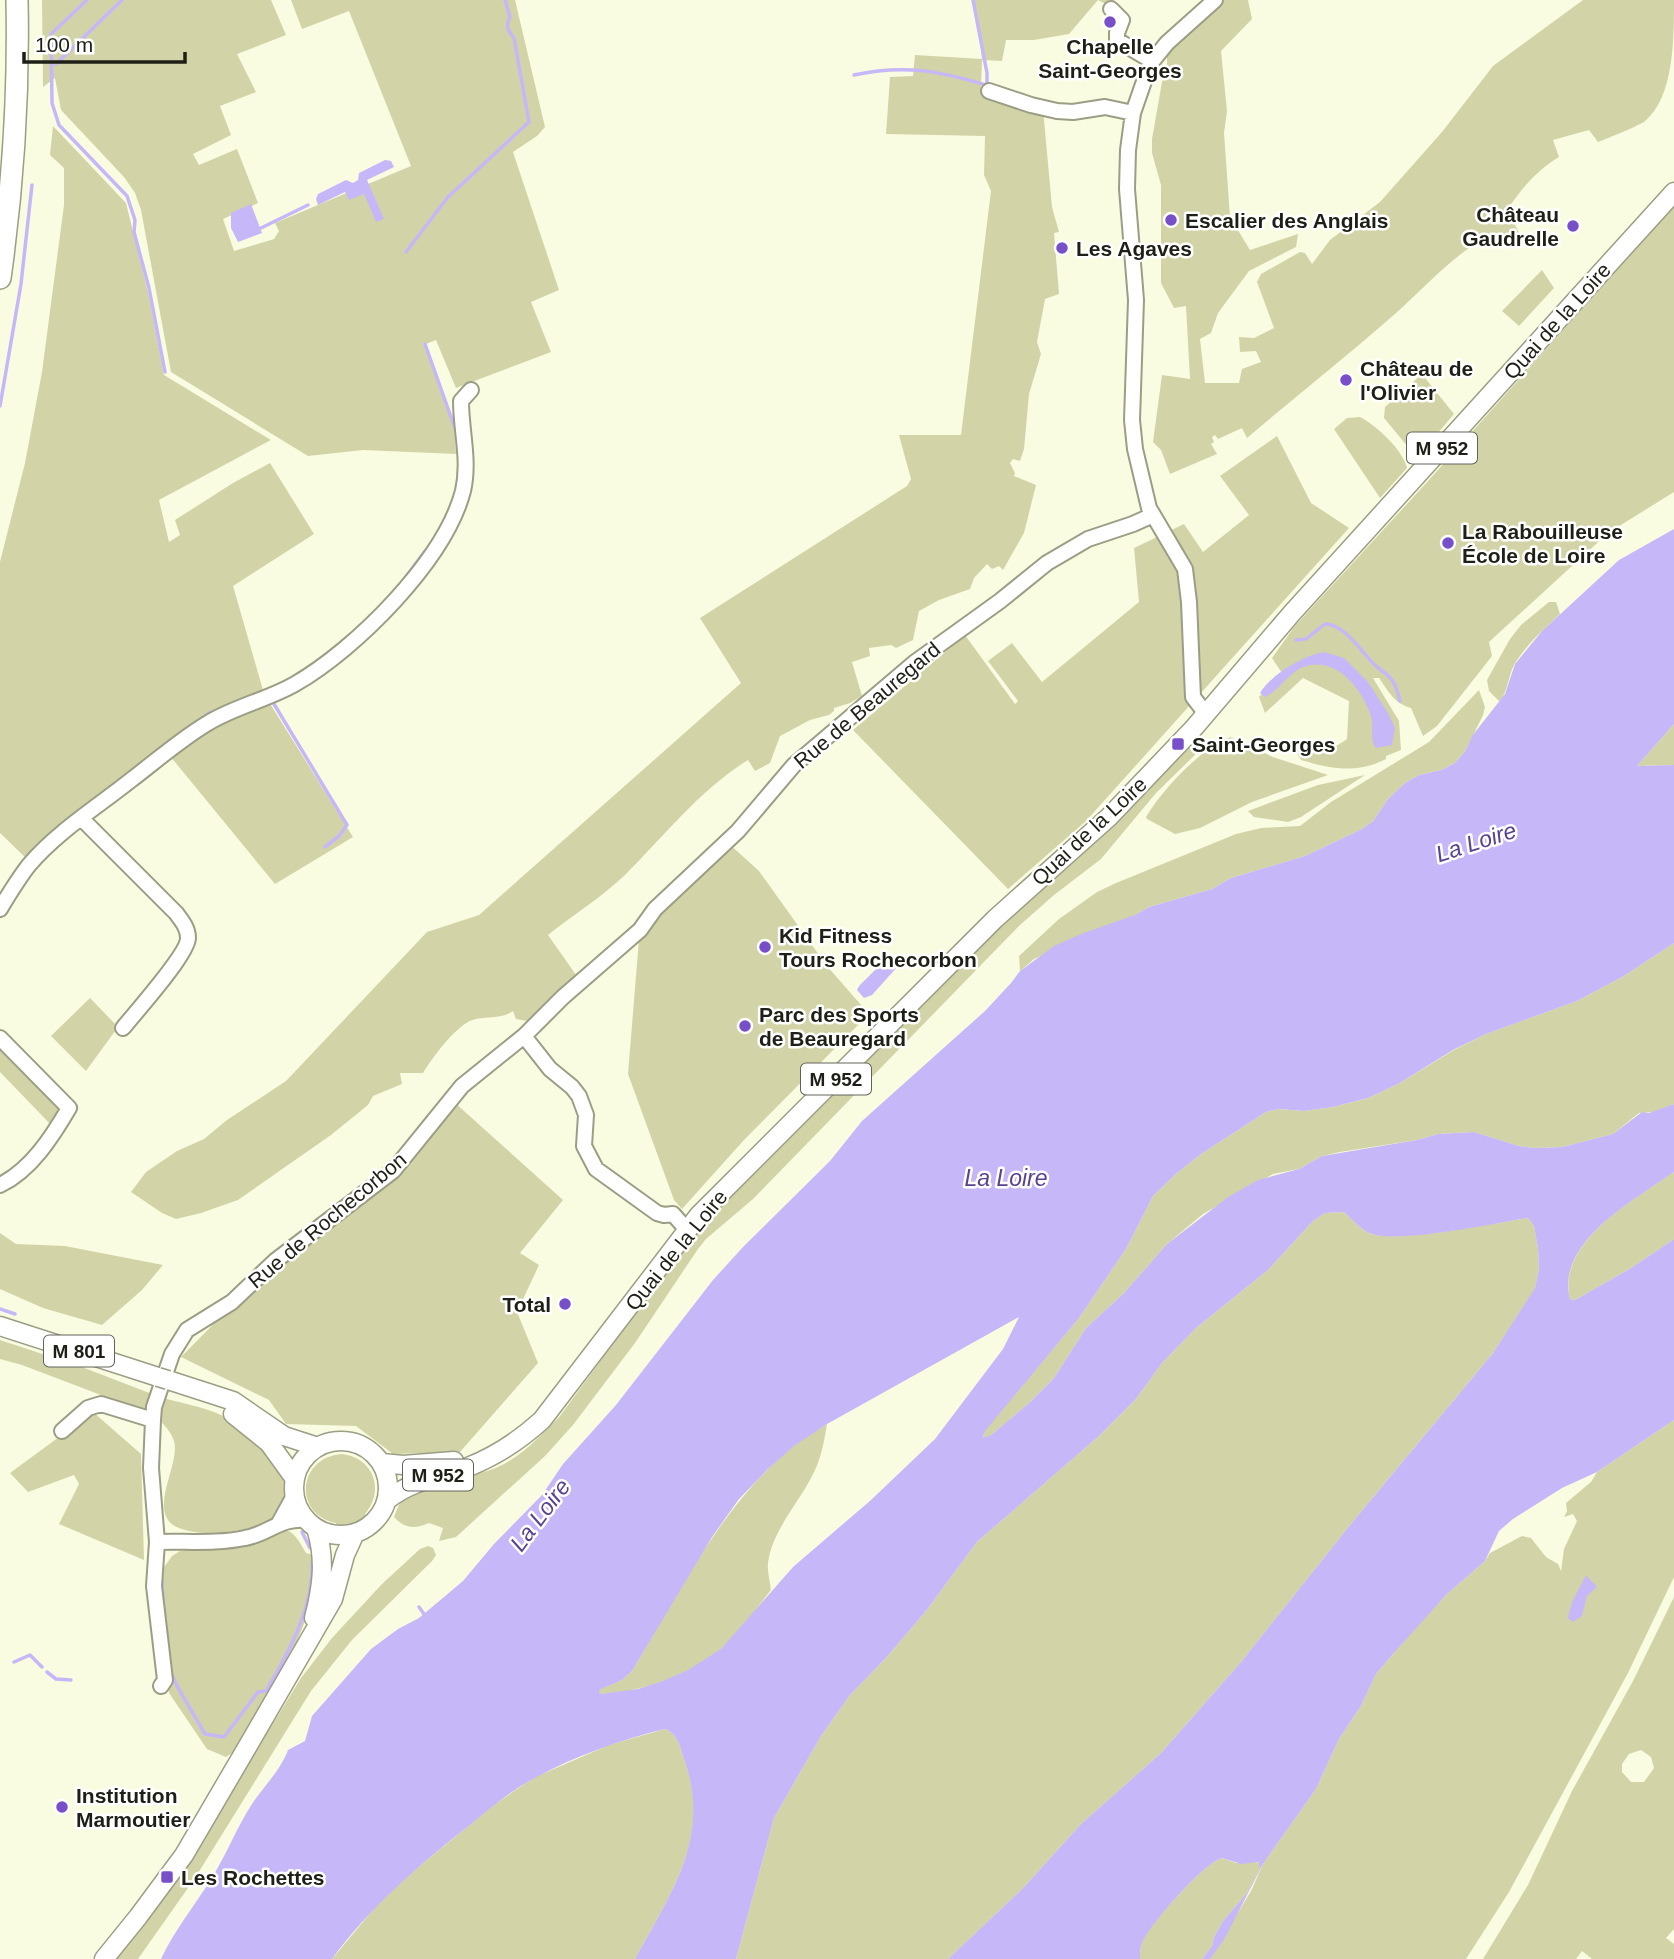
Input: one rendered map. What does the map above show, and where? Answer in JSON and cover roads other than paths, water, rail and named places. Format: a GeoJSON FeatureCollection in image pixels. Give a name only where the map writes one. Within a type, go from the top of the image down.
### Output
{"type":"FeatureCollection","features":[{"type":"Feature","properties":{"kind":"highway"},"geometry":{"type":"LineString","coordinates":[[0,278],[13,156],[17,0]]}},
{"type":"Feature","properties":{"kind":"main road","name":"Quai de la Loire"},"geometry":{"type":"LineString","coordinates":[[492,1456],[527,1434],[558,1402],[687,1230],[990,924],[1109,817],[1206,714],[1292,613],[1674,192]]}},
{"type":"Feature","properties":{"kind":"main road","name":"M 801"},"geometry":{"type":"LineString","coordinates":[[0,1326],[233,1401],[284,1436],[318,1447]]}},
{"type":"Feature","properties":{"kind":"main road","name":"M 801"},"geometry":{"type":"LineString","coordinates":[[190,1387],[261,1436],[277,1452],[295,1487]]}},
{"type":"Feature","properties":{"kind":"main road"},"geometry":{"type":"LineString","coordinates":[[331,1442],[360,1444],[373,1452],[382,1463],[387,1475],[387,1500],[374,1523],[355,1533],[342,1535],[329,1533],[312,1524],[301,1512],[295,1487],[300,1466],[307,1455],[318,1447],[331,1442]]}},
{"type":"Feature","properties":{"kind":"main road","name":"M 952"},"geometry":{"type":"LineString","coordinates":[[382,1463],[426,1464],[492,1456]]}},
{"type":"Feature","properties":{"kind":"main road","name":"M 952"},"geometry":{"type":"LineString","coordinates":[[387,1500],[418,1481],[492,1456]]}},
{"type":"Feature","properties":{"kind":"main road"},"geometry":{"type":"LineString","coordinates":[[308,1642],[320,1598],[324,1568],[323,1552],[312,1524]]}},
{"type":"Feature","properties":{"kind":"main road"},"geometry":{"type":"LineString","coordinates":[[104,1959],[184,1855],[333,1599],[345,1555],[355,1533]]}},
{"type":"Feature","properties":{"kind":"street"},"geometry":{"type":"LineString","coordinates":[[1206,714],[1193,697],[1185,569],[1153,515],[1137,461],[1132,420],[1136,300],[1127,189],[1128,150],[1133,114],[1152,61],[1167,43],[1214,0]]}},
{"type":"Feature","properties":{"kind":"street"},"geometry":{"type":"LineString","coordinates":[[1111,9],[1122,20],[1117,40],[1152,61]]}},
{"type":"Feature","properties":{"kind":"street"},"geometry":{"type":"LineString","coordinates":[[989,91],[1057,111],[1073,112],[1105,107],[1133,114]]}},
{"type":"Feature","properties":{"kind":"street"},"geometry":{"type":"LineString","coordinates":[[0,909],[32,862],[55,839],[204,725],[237,707],[297,683],[348,645],[399,594],[437,547],[457,510],[463,489],[466,450],[461,401],[471,390]]}},
{"type":"Feature","properties":{"kind":"street","name":"Rue de Beauregard"},"geometry":{"type":"LineString","coordinates":[[525,1034],[563,996],[640,930],[655,909],[738,831],[794,765],[914,663],[1000,601],[1047,563],[1078,544],[1153,515]]}},
{"type":"Feature","properties":{"kind":"street"},"geometry":{"type":"LineString","coordinates":[[82,819],[176,913],[188,935],[183,952],[123,1028]]}},
{"type":"Feature","properties":{"kind":"street"},"geometry":{"type":"LineString","coordinates":[[525,1034],[550,1069],[579,1096],[586,1115],[584,1146],[596,1169],[657,1213],[664,1216],[673,1214],[687,1230]]}},
{"type":"Feature","properties":{"kind":"street","name":"Rue de Rochecorbon"},"geometry":{"type":"LineString","coordinates":[[162,1686],[165,1680],[155,1586],[158,1542],[151,1468],[154,1407],[172,1354],[187,1330],[222,1309],[275,1261],[393,1171],[462,1086],[525,1034]]}},
{"type":"Feature","properties":{"kind":"street"},"geometry":{"type":"LineString","coordinates":[[0,1038],[69,1108],[32,1160],[0,1185]]}},
{"type":"Feature","properties":{"kind":"street"},"geometry":{"type":"LineString","coordinates":[[62,1431],[88,1408],[101,1404],[153,1420]]}},
{"type":"Feature","properties":{"kind":"street"},"geometry":{"type":"LineString","coordinates":[[279,1523],[295,1487]]}},
{"type":"Feature","properties":{"kind":"street"},"geometry":{"type":"LineString","coordinates":[[158,1542],[247,1538],[279,1523],[297,1519],[312,1524]]}},
{"type":"Feature","properties":{"kind":"water"},"geometry":{"type":"Polygon","coordinates":[[[385,160],[391,161],[394,167],[367,180],[384,219],[376,222],[364,194],[349,200],[345,192],[318,205],[318,194],[346,180],[353,183],[358,180],[359,173],[385,160]]]}},
{"type":"Feature","properties":{"kind":"water"},"geometry":{"type":"Polygon","coordinates":[[[251,204],[262,233],[238,242],[231,228],[231,213],[251,204]]]}},
{"type":"Feature","properties":{"kind":"water","name":"La Loire"},"geometry":{"type":"Polygon","coordinates":[[[1674,529],[1674,724],[1637,766],[1674,765],[1674,943],[1624,976],[1577,1001],[1486,1034],[1368,1098],[1304,1111],[1279,1109],[1266,1112],[1201,1154],[1153,1196],[1126,1249],[1079,1318],[985,1431],[983,1438],[991,1435],[1029,1403],[1054,1378],[1086,1328],[1123,1294],[1167,1244],[1228,1197],[1258,1180],[1299,1169],[1322,1156],[1438,1134],[1474,1132],[1519,1146],[1562,1147],[1613,1134],[1642,1112],[1649,1113],[1674,1104],[1674,1172],[1602,1224],[1586,1241],[1575,1259],[1569,1278],[1570,1299],[1575,1300],[1631,1268],[1674,1239],[1674,1420],[1597,1472],[1562,1488],[1513,1519],[1499,1531],[1485,1561],[1446,1595],[1393,1654],[1376,1674],[1361,1706],[1339,1739],[1316,1789],[1263,1864],[1225,1938],[1210,1959],[1202,1959],[1212,1946],[1223,1921],[1247,1893],[1260,1868],[1258,1862],[1241,1864],[1222,1858],[1203,1871],[1178,1895],[1147,1934],[1141,1945],[1140,1959],[948,1959],[1023,1888],[1081,1824],[1161,1753],[1241,1662],[1350,1525],[1493,1353],[1535,1288],[1539,1269],[1538,1249],[1534,1226],[1528,1218],[1422,1235],[1382,1236],[1369,1233],[1344,1212],[1325,1213],[1313,1221],[1268,1270],[1196,1328],[1162,1363],[1136,1399],[1099,1436],[977,1542],[926,1611],[850,1695],[821,1736],[774,1818],[736,1959],[635,1959],[674,1887],[690,1839],[693,1814],[691,1788],[678,1741],[665,1729],[582,1756],[550,1770],[509,1794],[396,1887],[362,1922],[332,1959],[161,1959],[213,1876],[252,1804],[276,1772],[288,1750],[305,1741],[312,1716],[371,1649],[398,1629],[419,1618],[463,1581],[494,1544],[542,1495],[563,1464],[616,1405],[713,1280],[830,1161],[862,1121],[985,1011],[1020,971],[1054,946],[1149,907],[1212,889],[1231,878],[1305,856],[1373,821],[1388,799],[1405,783],[1419,775],[1441,770],[1455,763],[1505,694],[1515,664],[1542,631],[1619,560],[1674,529]],[[1019,1317],[827,1424],[794,1446],[739,1499],[712,1537],[632,1671],[622,1680],[599,1690],[600,1694],[638,1689],[663,1681],[688,1670],[721,1649],[793,1567],[871,1500],[935,1439],[1003,1349],[1019,1317]]]}},
{"type":"Feature","properties":{"kind":"water"},"geometry":{"type":"Polygon","coordinates":[[[1324,652],[1344,658],[1368,682],[1395,728],[1392,745],[1376,748],[1367,706],[1354,685],[1337,670],[1315,665],[1303,667],[1270,694],[1265,697],[1260,693],[1288,667],[1306,657],[1324,652]]]}},
{"type":"Feature","properties":{"kind":"water"},"geometry":{"type":"Polygon","coordinates":[[[889,956],[893,956],[899,965],[872,995],[864,998],[857,990],[859,986],[889,956]]]}},
{"type":"Feature","properties":{"kind":"water"},"geometry":{"type":"Polygon","coordinates":[[[1586,1575],[1597,1587],[1587,1596],[1582,1616],[1573,1622],[1568,1618],[1572,1602],[1586,1575]]]}},
{"type":"Feature","properties":{"kind":"waterway"},"geometry":{"type":"LineString","coordinates":[[87,0],[51,34],[52,103],[59,125],[127,196],[135,220],[134,232],[149,288],[165,372]]}},
{"type":"Feature","properties":{"kind":"waterway"},"geometry":{"type":"LineString","coordinates":[[56,64],[122,0]]}},
{"type":"Feature","properties":{"kind":"waterway"},"geometry":{"type":"LineString","coordinates":[[406,252],[448,197],[529,122],[514,38],[508,28],[510,17],[505,0]]}},
{"type":"Feature","properties":{"kind":"waterway"},"geometry":{"type":"LineString","coordinates":[[973,0],[987,73],[987,87]]}},
{"type":"Feature","properties":{"kind":"waterway"},"geometry":{"type":"LineString","coordinates":[[854,75],[889,70],[921,71],[986,85]]}},
{"type":"Feature","properties":{"kind":"waterway"},"geometry":{"type":"LineString","coordinates":[[0,406],[21,284],[32,185]]}},
{"type":"Feature","properties":{"kind":"waterway"},"geometry":{"type":"LineString","coordinates":[[261,228],[308,205]]}},
{"type":"Feature","properties":{"kind":"waterway"},"geometry":{"type":"LineString","coordinates":[[425,344],[456,431]]}},
{"type":"Feature","properties":{"kind":"waterway"},"geometry":{"type":"LineString","coordinates":[[402,582],[425,551]]}},
{"type":"Feature","properties":{"kind":"waterway"},"geometry":{"type":"LineString","coordinates":[[1296,640],[1306,639],[1325,624],[1339,629],[1390,678],[1400,701]]}},
{"type":"Feature","properties":{"kind":"waterway"},"geometry":{"type":"LineString","coordinates":[[274,704],[347,825],[339,836],[325,847]]}},
{"type":"Feature","properties":{"kind":"waterway"},"geometry":{"type":"LineString","coordinates":[[195,724],[210,712]]}},
{"type":"Feature","properties":{"kind":"waterway"},"geometry":{"type":"LineString","coordinates":[[0,1309],[15,1314]]}},
{"type":"Feature","properties":{"kind":"waterway"},"geometry":{"type":"LineString","coordinates":[[302,1532],[310,1548]]}},
{"type":"Feature","properties":{"kind":"waterway"},"geometry":{"type":"LineString","coordinates":[[205,1734],[224,1737],[258,1692],[266,1691],[298,1630],[308,1596],[312,1562]]}},
{"type":"Feature","properties":{"kind":"waterway"},"geometry":{"type":"LineString","coordinates":[[162,1581],[163,1603]]}},
{"type":"Feature","properties":{"kind":"waterway"},"geometry":{"type":"LineString","coordinates":[[419,1607],[424,1614]]}},
{"type":"Feature","properties":{"kind":"waterway"},"geometry":{"type":"LineString","coordinates":[[14,1662],[30,1655],[42,1667]]}},
{"type":"Feature","properties":{"kind":"waterway"},"geometry":{"type":"LineString","coordinates":[[170,1670],[205,1734]]}},
{"type":"Feature","properties":{"kind":"waterway"},"geometry":{"type":"LineString","coordinates":[[47,1672],[56,1679],[71,1680]]}},
{"type":"Feature","properties":{"kind":"place","name":"Chapelle Saint-Georges"},"geometry":{"type":"Point","coordinates":[1110,22]}},
{"type":"Feature","properties":{"kind":"place","name":"Escalier des Anglais"},"geometry":{"type":"Point","coordinates":[1171,220]}},
{"type":"Feature","properties":{"kind":"place","name":"Château Gaudrelle"},"geometry":{"type":"Point","coordinates":[1573,226]}},
{"type":"Feature","properties":{"kind":"place","name":"Les Agaves"},"geometry":{"type":"Point","coordinates":[1062,248]}},
{"type":"Feature","properties":{"kind":"place","name":"Château de l'Olivier"},"geometry":{"type":"Point","coordinates":[1346,380]}},
{"type":"Feature","properties":{"kind":"place","name":"La Rabouilleuse École de Loire"},"geometry":{"type":"Point","coordinates":[1448,543]}},
{"type":"Feature","properties":{"kind":"place","name":"Saint-Georges"},"geometry":{"type":"Point","coordinates":[1178,744]}},
{"type":"Feature","properties":{"kind":"place","name":"Kid Fitness Tours Rochecorbon"},"geometry":{"type":"Point","coordinates":[765,947]}},
{"type":"Feature","properties":{"kind":"place","name":"Parc des Sports de Beauregard"},"geometry":{"type":"Point","coordinates":[745,1026]}},
{"type":"Feature","properties":{"kind":"place","name":"Total"},"geometry":{"type":"Point","coordinates":[565,1304]}},
{"type":"Feature","properties":{"kind":"place","name":"Institution Marmoutier"},"geometry":{"type":"Point","coordinates":[62,1807]}},
{"type":"Feature","properties":{"kind":"place","name":"Les Rochettes"},"geometry":{"type":"Point","coordinates":[167,1877]}}]}
